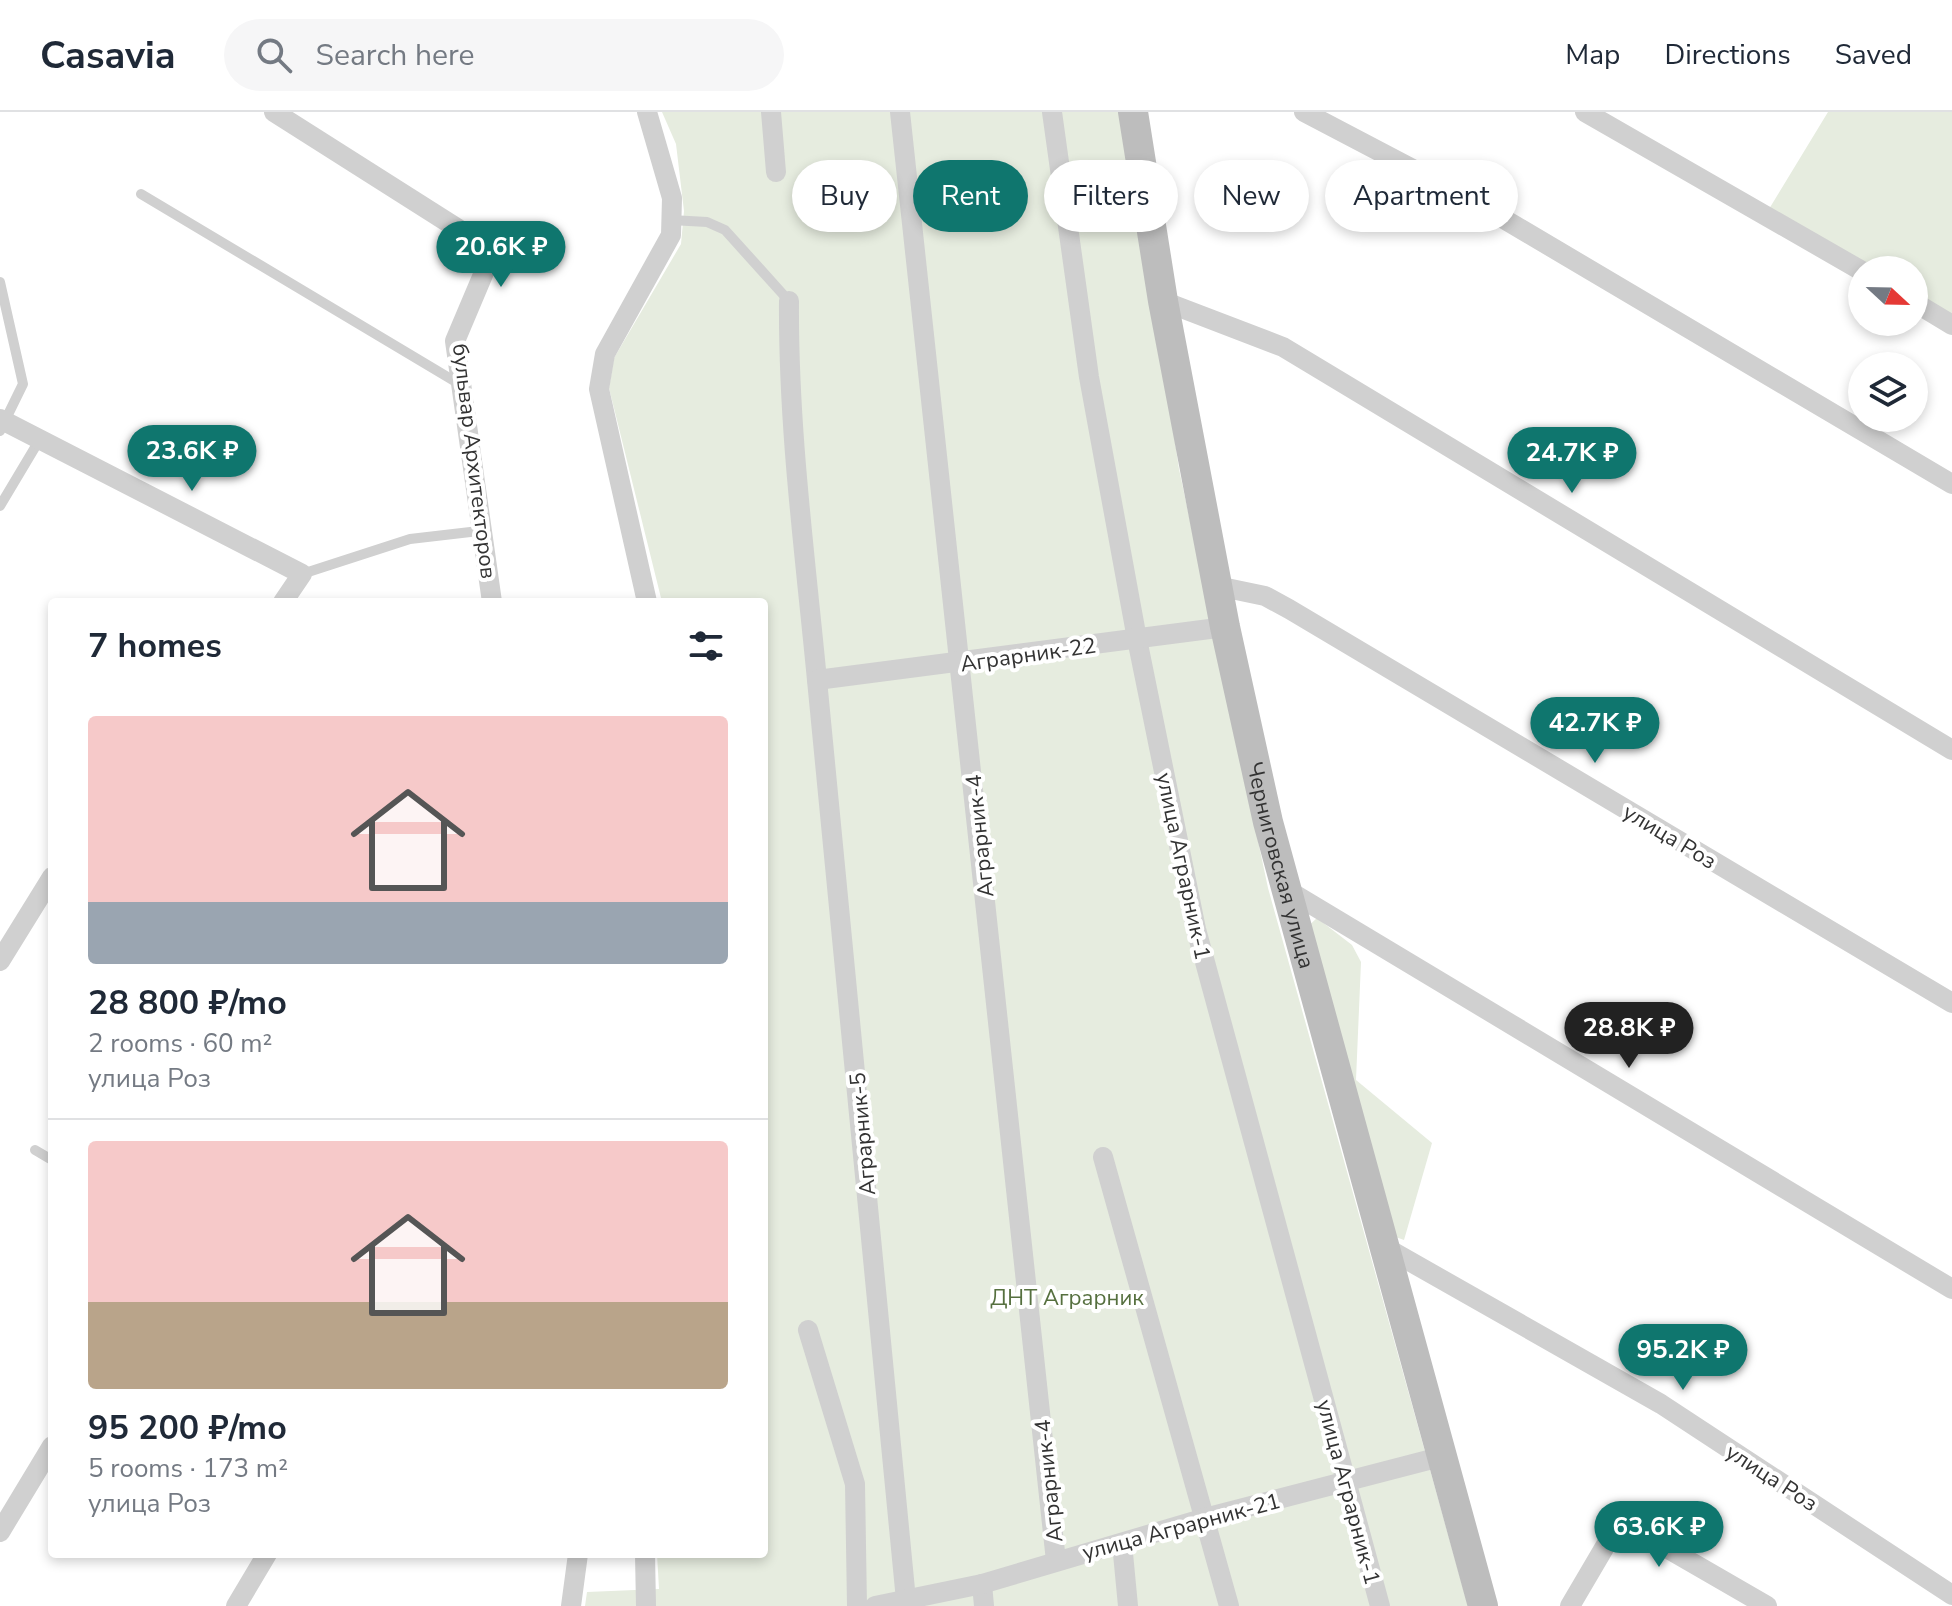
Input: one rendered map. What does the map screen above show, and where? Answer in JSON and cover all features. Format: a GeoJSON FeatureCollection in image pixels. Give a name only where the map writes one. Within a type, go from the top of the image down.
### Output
{"type":"FeatureCollection","features":[{"type":"Feature","properties":{"kind":"street","name":"бульвар Архитекторов"},"geometry":{"type":"LineString","coordinates":[[274,112],[493,251],[455,341],[479,531],[491,598]]}},
{"type":"Feature","properties":{"kind":"street"},"geometry":{"type":"LineString","coordinates":[[646,598],[599,389],[605,354],[671,235],[672,198],[647,112]]}},
{"type":"Feature","properties":{"kind":"street"},"geometry":{"type":"LineString","coordinates":[[771,112],[776,172]]}},
{"type":"Feature","properties":{"kind":"street","name":"Аграрник-4"},"geometry":{"type":"LineString","coordinates":[[900,112],[1056,1561]]}},
{"type":"Feature","properties":{"kind":"street","name":"улица Аграрник-1"},"geometry":{"type":"LineString","coordinates":[[1052,112],[1089,377],[1137,639],[1196,929],[1380,1606]]}},
{"type":"Feature","properties":{"kind":"street","name":"Черниговская улица"},"geometry":{"type":"LineString","coordinates":[[1133,112],[1163,301],[1217,586],[1284,888],[1483,1606]]}},
{"type":"Feature","properties":{"kind":"street"},"geometry":{"type":"LineString","coordinates":[[1304,112],[1470,199],[1952,484]]}},
{"type":"Feature","properties":{"kind":"street"},"geometry":{"type":"LineString","coordinates":[[1585,112],[1848,263]]}},
{"type":"Feature","properties":{"kind":"street","name":"Аграрник-5"},"geometry":{"type":"LineString","coordinates":[[789,301],[789,355],[799,494],[824,680],[906,1600]]}},
{"type":"Feature","properties":{"kind":"street"},"geometry":{"type":"LineString","coordinates":[[1163,301],[1283,347],[1952,750]]}},
{"type":"Feature","properties":{"kind":"street"},"geometry":{"type":"LineString","coordinates":[[1928,310],[1952,325]]}},
{"type":"Feature","properties":{"kind":"street"},"geometry":{"type":"LineString","coordinates":[[2,424],[40,439],[302,574],[286,598]]}},
{"type":"Feature","properties":{"kind":"street","name":"улица Роз"},"geometry":{"type":"LineString","coordinates":[[1217,586],[1242,588],[1277,602],[1952,1003]]}},
{"type":"Feature","properties":{"kind":"street","name":"Аграрник-22"},"geometry":{"type":"LineString","coordinates":[[824,680],[1225,627]]}},
{"type":"Feature","properties":{"kind":"street"},"geometry":{"type":"LineString","coordinates":[[0,961],[48,883]]}},
{"type":"Feature","properties":{"kind":"street"},"geometry":{"type":"LineString","coordinates":[[1284,888],[1952,1289]]}},
{"type":"Feature","properties":{"kind":"street"},"geometry":{"type":"LineString","coordinates":[[1103,1157],[1229,1606]]}},
{"type":"Feature","properties":{"kind":"street","name":"улица Роз"},"geometry":{"type":"LineString","coordinates":[[1381,1245],[1661,1404],[1952,1595]]}},
{"type":"Feature","properties":{"kind":"street"},"geometry":{"type":"LineString","coordinates":[[808,1330],[855,1484],[857,1606]]}},
{"type":"Feature","properties":{"kind":"street"},"geometry":{"type":"LineString","coordinates":[[0,1532],[48,1453]]}},
{"type":"Feature","properties":{"kind":"street","name":"улица Аграрник-21"},"geometry":{"type":"LineString","coordinates":[[875,1606],[982,1584],[1205,1518],[1440,1457]]}},
{"type":"Feature","properties":{"kind":"street"},"geometry":{"type":"LineString","coordinates":[[1570,1606],[1620,1521],[1767,1606]]}},
{"type":"Feature","properties":{"kind":"street"},"geometry":{"type":"LineString","coordinates":[[1122,1543],[1128,1606]]}},
{"type":"Feature","properties":{"kind":"street"},"geometry":{"type":"LineString","coordinates":[[236,1606],[265,1558]]}},
{"type":"Feature","properties":{"kind":"street"},"geometry":{"type":"LineString","coordinates":[[571,1606],[577,1558]]}},
{"type":"Feature","properties":{"kind":"street"},"geometry":{"type":"LineString","coordinates":[[645,1558],[646,1606]]}},
{"type":"Feature","properties":{"kind":"street"},"geometry":{"type":"LineString","coordinates":[[982,1584],[984,1606]]}},
{"type":"Feature","properties":{"kind":"lane"},"geometry":{"type":"LineString","coordinates":[[141,194],[462,386]]}},
{"type":"Feature","properties":{"kind":"lane"},"geometry":{"type":"LineString","coordinates":[[671,220],[707,222],[725,230],[789,301]]}},
{"type":"Feature","properties":{"kind":"lane"},"geometry":{"type":"LineString","coordinates":[[0,282],[23,384],[2,424]]}},
{"type":"Feature","properties":{"kind":"lane"},"geometry":{"type":"LineString","coordinates":[[0,506],[40,439]]}},
{"type":"Feature","properties":{"kind":"lane"},"geometry":{"type":"LineString","coordinates":[[302,574],[410,539],[479,531]]}},
{"type":"Feature","properties":{"kind":"lane"},"geometry":{"type":"LineString","coordinates":[[35,1150],[48,1158]]}},
{"type":"Feature","properties":{"kind":"green space","name":"ДНТ Аграрник"},"geometry":{"type":"Polygon","coordinates":[[[662,112],[1126,112],[1133,160],[1044,160],[1044,232],[1144,232],[1179,469],[1268,888],[1468,1606],[585,1606],[587,1592],[659,1589],[657,1558],[768,1558],[768,598],[661,598],[609,388],[614,358],[681,244],[684,211],[676,144],[662,112]]]}},
{"type":"Feature","properties":{"kind":"green space"},"geometry":{"type":"Polygon","coordinates":[[[1828,112],[1952,112],[1952,315],[1928,301],[1928,256],[1850,256],[1769,209],[1828,112]]]}},
{"type":"Feature","properties":{"kind":"green space"},"geometry":{"type":"Polygon","coordinates":[[[1317,918],[1352,945],[1361,962],[1356,1080],[1432,1143],[1404,1240],[1393,1236],[1304,930],[1317,918]]]}}]}
